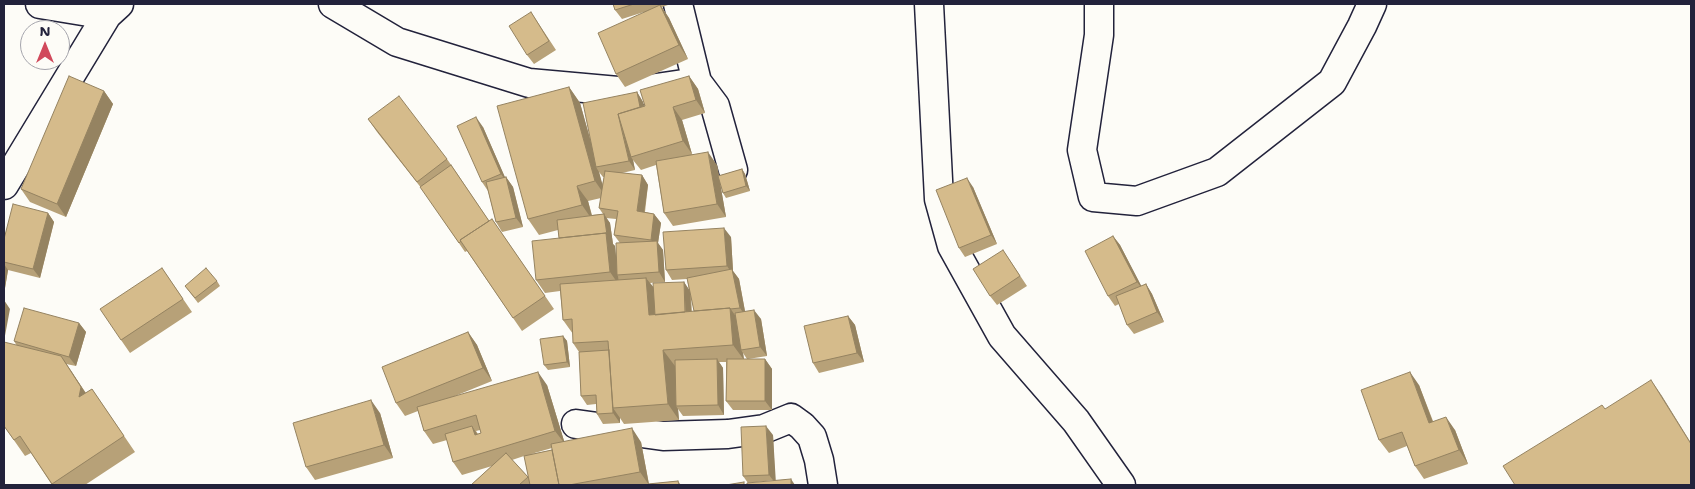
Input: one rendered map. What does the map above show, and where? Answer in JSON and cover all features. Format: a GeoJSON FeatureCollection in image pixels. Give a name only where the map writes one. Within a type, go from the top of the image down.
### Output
{"type":"FeatureCollection","features":[{"type":"Feature","properties":{"kind":"street"},"geometry":{"type":"LineString","coordinates":[[4,185],[113,9],[40,4]]}},
{"type":"Feature","properties":{"kind":"street"},"geometry":{"type":"LineString","coordinates":[[333,4],[397,42],[528,83],[630,92],[697,82]]}},
{"type":"Feature","properties":{"kind":"street"},"geometry":{"type":"LineString","coordinates":[[678,4],[697,82],[715,106],[733,170]]}},
{"type":"Feature","properties":{"kind":"street"},"geometry":{"type":"LineString","coordinates":[[929,4],[939,199],[952,246],[1002,336],[1076,421],[1121,485]]}},
{"type":"Feature","properties":{"kind":"street"},"geometry":{"type":"LineString","coordinates":[[1099,4],[1099,35],[1082,150],[1092,197],[1137,202],[1217,172],[1332,82],[1372,4]]}},
{"type":"Feature","properties":{"kind":"street"},"geometry":{"type":"LineString","coordinates":[[576,424],[664,436],[728,434],[764,429],[791,418],[812,437],[819,460],[823,485]]}},
{"type":"Feature","properties":{"kind":"building"},"geometry":{"type":"Polygon","coordinates":[[[613,4],[634,4],[615,10],[613,4]]]}},
{"type":"Feature","properties":{"kind":"building"},"geometry":{"type":"Polygon","coordinates":[[[660,5],[679,45],[616,74],[598,33],[660,5]]]}},
{"type":"Feature","properties":{"kind":"building"},"geometry":{"type":"Polygon","coordinates":[[[531,12],[549,41],[527,55],[509,26],[531,12]]]}},
{"type":"Feature","properties":{"kind":"building"},"geometry":{"type":"Polygon","coordinates":[[[69,76],[104,91],[57,204],[21,189],[69,76]]]}},
{"type":"Feature","properties":{"kind":"building"},"geometry":{"type":"Polygon","coordinates":[[[689,76],[696,100],[673,107],[683,141],[631,157],[618,114],[645,106],[640,90],[689,76]]]}},
{"type":"Feature","properties":{"kind":"building"},"geometry":{"type":"Polygon","coordinates":[[[569,87],[595,181],[577,186],[582,205],[528,219],[497,106],[569,87]]]}},
{"type":"Feature","properties":{"kind":"building"},"geometry":{"type":"Polygon","coordinates":[[[637,92],[640,107],[618,114],[629,161],[596,167],[583,103],[637,92]]]}},
{"type":"Feature","properties":{"kind":"building"},"geometry":{"type":"Polygon","coordinates":[[[399,96],[447,159],[417,182],[368,119],[399,96]]]}},
{"type":"Feature","properties":{"kind":"building"},"geometry":{"type":"Polygon","coordinates":[[[476,117],[501,174],[482,182],[457,126],[476,117]]]}},
{"type":"Feature","properties":{"kind":"building"},"geometry":{"type":"Polygon","coordinates":[[[708,152],[717,204],[664,213],[656,161],[708,152]]]}},
{"type":"Feature","properties":{"kind":"building"},"geometry":{"type":"Polygon","coordinates":[[[451,165],[489,221],[460,240],[459,243],[420,187],[451,165]]]}},
{"type":"Feature","properties":{"kind":"building"},"geometry":{"type":"Polygon","coordinates":[[[742,169],[746,186],[723,193],[718,176],[742,169]]]}},
{"type":"Feature","properties":{"kind":"building"},"geometry":{"type":"Polygon","coordinates":[[[605,171],[642,175],[637,211],[654,214],[651,240],[614,235],[618,211],[599,208],[605,171]]]}},
{"type":"Feature","properties":{"kind":"building"},"geometry":{"type":"Polygon","coordinates":[[[506,177],[516,218],[496,222],[486,182],[506,177]]]}},
{"type":"Feature","properties":{"kind":"building"},"geometry":{"type":"Polygon","coordinates":[[[967,178],[991,235],[959,248],[936,190],[967,178]]]}},
{"type":"Feature","properties":{"kind":"building"},"geometry":{"type":"Polygon","coordinates":[[[13,204],[48,213],[33,269],[4,262],[4,239],[13,204]]]}},
{"type":"Feature","properties":{"kind":"building"},"geometry":{"type":"Polygon","coordinates":[[[604,214],[607,235],[606,233],[559,238],[557,220],[604,214]]]}},
{"type":"Feature","properties":{"kind":"building"},"geometry":{"type":"Polygon","coordinates":[[[492,219],[545,296],[513,318],[460,240],[492,219]]]}},
{"type":"Feature","properties":{"kind":"building"},"geometry":{"type":"Polygon","coordinates":[[[724,228],[727,266],[666,270],[663,232],[724,228]]]}},
{"type":"Feature","properties":{"kind":"building"},"geometry":{"type":"Polygon","coordinates":[[[606,233],[610,272],[536,280],[532,241],[606,233]]]}},
{"type":"Feature","properties":{"kind":"building"},"geometry":{"type":"Polygon","coordinates":[[[1113,236],[1137,282],[1108,296],[1085,251],[1113,236]]]}},
{"type":"Feature","properties":{"kind":"building"},"geometry":{"type":"Polygon","coordinates":[[[657,241],[659,272],[617,275],[616,243],[657,241]]]}},
{"type":"Feature","properties":{"kind":"building"},"geometry":{"type":"Polygon","coordinates":[[[1003,250],[1020,276],[990,296],[973,269],[1003,250]]]}},
{"type":"Feature","properties":{"kind":"building"},"geometry":{"type":"Polygon","coordinates":[[[162,268],[183,299],[121,340],[100,309],[162,268]]]}},
{"type":"Feature","properties":{"kind":"building"},"geometry":{"type":"Polygon","coordinates":[[[206,268],[217,281],[195,298],[185,286],[206,268]]]}},
{"type":"Feature","properties":{"kind":"building"},"geometry":{"type":"Polygon","coordinates":[[[732,269],[740,308],[694,311],[687,278],[732,269]]]}},
{"type":"Feature","properties":{"kind":"building"},"geometry":{"type":"Polygon","coordinates":[[[646,278],[649,315],[730,308],[733,345],[663,350],[668,404],[613,408],[608,341],[573,343],[572,319],[563,320],[560,284],[646,278]]]}},
{"type":"Feature","properties":{"kind":"building"},"geometry":{"type":"Polygon","coordinates":[[[684,282],[685,312],[655,315],[653,283],[684,282]]]}},
{"type":"Feature","properties":{"kind":"building"},"geometry":{"type":"Polygon","coordinates":[[[1146,284],[1157,312],[1127,325],[1116,296],[1146,284]]]}},
{"type":"Feature","properties":{"kind":"building"},"geometry":{"type":"Polygon","coordinates":[[[24,308],[79,323],[69,357],[14,341],[24,308]]]}},
{"type":"Feature","properties":{"kind":"building"},"geometry":{"type":"Polygon","coordinates":[[[754,310],[760,347],[741,350],[735,313],[754,310]]]}},
{"type":"Feature","properties":{"kind":"building"},"geometry":{"type":"Polygon","coordinates":[[[848,316],[857,353],[813,363],[804,326],[848,316]]]}},
{"type":"Feature","properties":{"kind":"building"},"geometry":{"type":"Polygon","coordinates":[[[468,332],[483,368],[396,403],[382,367],[468,332]]]}},
{"type":"Feature","properties":{"kind":"building"},"geometry":{"type":"Polygon","coordinates":[[[563,336],[567,362],[544,365],[540,339],[563,336]]]}},
{"type":"Feature","properties":{"kind":"building"},"geometry":{"type":"Polygon","coordinates":[[[4,342],[61,356],[81,387],[79,397],[92,389],[124,436],[52,484],[20,436],[14,440],[4,426],[4,342]]]}},
{"type":"Feature","properties":{"kind":"building"},"geometry":{"type":"Polygon","coordinates":[[[609,350],[613,413],[597,414],[596,395],[581,396],[579,352],[609,350]]]}},
{"type":"Feature","properties":{"kind":"building"},"geometry":{"type":"Polygon","coordinates":[[[717,359],[718,405],[676,406],[675,360],[717,359]]]}},
{"type":"Feature","properties":{"kind":"building"},"geometry":{"type":"Polygon","coordinates":[[[727,359],[765,359],[765,401],[726,401],[727,359]]]}},
{"type":"Feature","properties":{"kind":"building"},"geometry":{"type":"Polygon","coordinates":[[[538,372],[555,431],[453,462],[445,434],[472,426],[475,435],[481,433],[476,415],[424,431],[417,407],[538,372]]]}},
{"type":"Feature","properties":{"kind":"building"},"geometry":{"type":"Polygon","coordinates":[[[1410,372],[1429,423],[1446,417],[1459,450],[1415,466],[1402,432],[1379,440],[1361,390],[1410,372]]]}},
{"type":"Feature","properties":{"kind":"building"},"geometry":{"type":"Polygon","coordinates":[[[1651,380],[1691,444],[1691,485],[1515,485],[1503,466],[1602,405],[1605,409],[1651,380]]]}},
{"type":"Feature","properties":{"kind":"building"},"geometry":{"type":"Polygon","coordinates":[[[371,400],[384,445],[306,467],[293,423],[371,400]]]}},
{"type":"Feature","properties":{"kind":"building"},"geometry":{"type":"Polygon","coordinates":[[[766,426],[769,475],[743,476],[741,427],[766,426]]]}},
{"type":"Feature","properties":{"kind":"building"},"geometry":{"type":"Polygon","coordinates":[[[632,428],[640,472],[569,485],[559,485],[551,444],[632,428]]]}},
{"type":"Feature","properties":{"kind":"building"},"geometry":{"type":"Polygon","coordinates":[[[552,450],[559,485],[530,485],[524,456],[552,450]]]}},
{"type":"Feature","properties":{"kind":"building"},"geometry":{"type":"Polygon","coordinates":[[[506,453],[528,477],[519,485],[471,485],[506,453]]]}},
{"type":"Feature","properties":{"kind":"building"},"geometry":{"type":"Polygon","coordinates":[[[791,479],[791,485],[747,485],[747,483],[791,479]]]}},
{"type":"Feature","properties":{"kind":"building"},"geometry":{"type":"Polygon","coordinates":[[[678,481],[679,485],[648,485],[648,484],[678,481]]]}},
{"type":"Feature","properties":{"kind":"building"},"geometry":{"type":"Polygon","coordinates":[[[744,482],[744,485],[726,485],[744,482]]]}}]}
